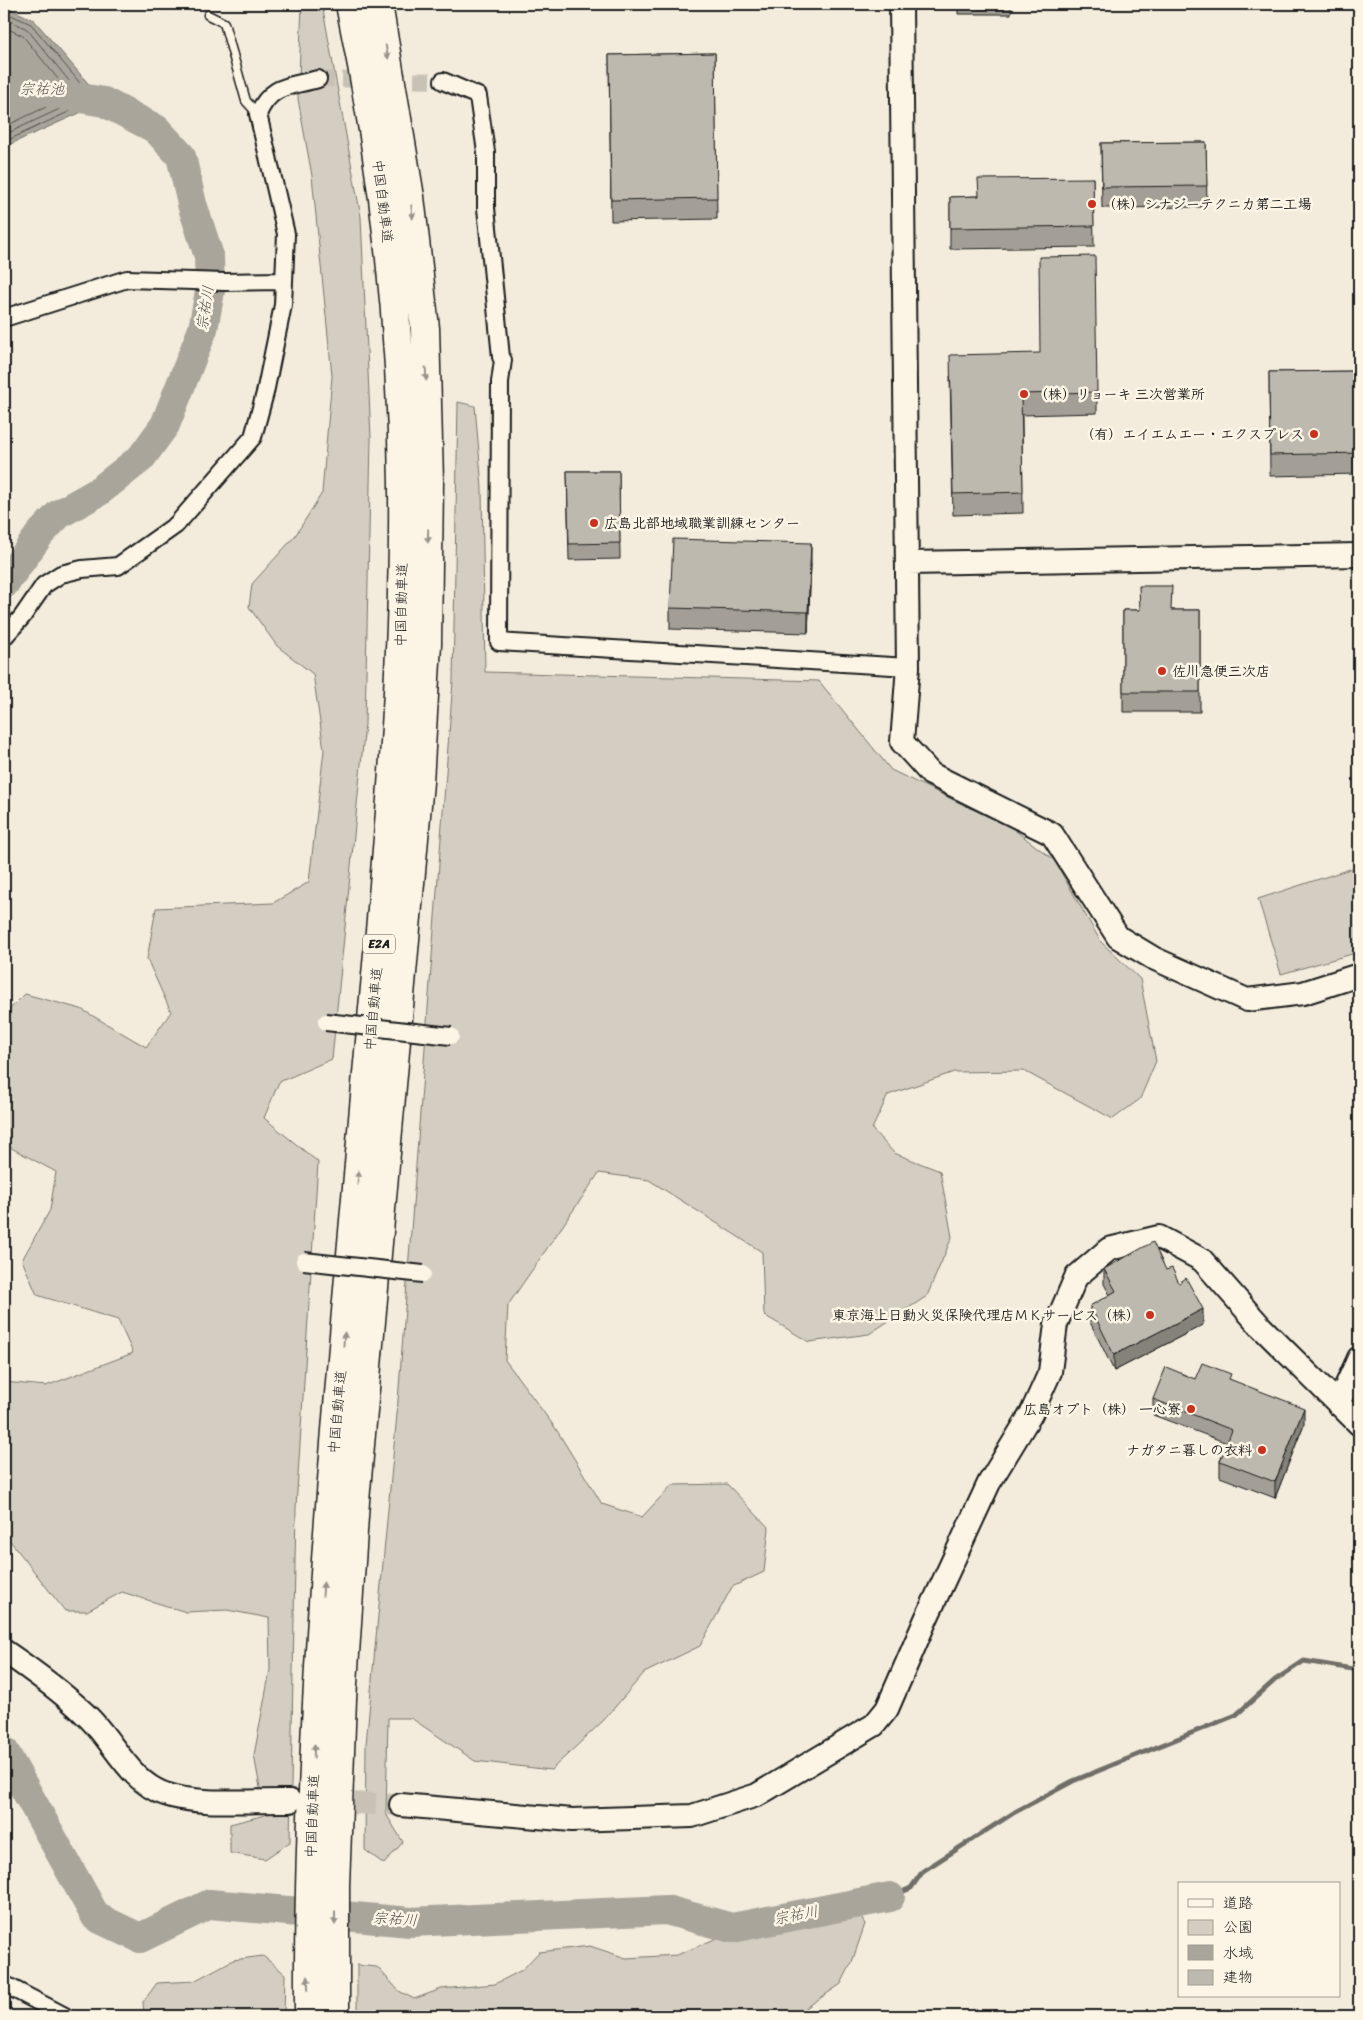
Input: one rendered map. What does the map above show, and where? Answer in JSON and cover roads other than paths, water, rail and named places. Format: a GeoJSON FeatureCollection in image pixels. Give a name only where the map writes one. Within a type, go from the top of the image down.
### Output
{"type":"FeatureCollection","features":[{"type":"Feature","properties":{"kind":"highway","name":"中国自動車道"},"geometry":{"type":"LineString","coordinates":[[335,2016],[335,1951],[322,1886],[316,1697],[329,1499],[391,804],[401,630],[403,486],[397,328],[384,199],[363,66],[350,4]]}},
{"type":"Feature","properties":{"kind":"highway","name":"中国自動車道"},"geometry":{"type":"LineString","coordinates":[[309,2016],[308,1950],[322,1886],[342,1700],[355,1501],[419,782],[427,634],[429,481],[425,328],[410,196],[378,4]]}},
{"type":"Feature","properties":{"kind":"street"},"geometry":{"type":"LineString","coordinates":[[901,4],[908,563],[908,667],[902,742],[931,774],[1052,834],[1118,937],[1153,958],[1248,1000],[1303,993],[1359,975]]}},
{"type":"Feature","properties":{"kind":"street"},"geometry":{"type":"LineString","coordinates":[[4,637],[22,617],[44,585],[60,574],[82,569],[118,566],[176,525],[253,437],[265,392],[283,305],[286,234],[258,114],[264,101],[273,91],[318,79]]}},
{"type":"Feature","properties":{"kind":"street"},"geometry":{"type":"LineString","coordinates":[[443,82],[478,96],[486,152],[486,208],[501,357],[503,360],[500,402],[499,642],[908,667]]}},
{"type":"Feature","properties":{"kind":"street"},"geometry":{"type":"LineString","coordinates":[[4,318],[128,279],[205,282],[284,281]]}},
{"type":"Feature","properties":{"kind":"street"},"geometry":{"type":"LineString","coordinates":[[908,563],[1359,555]]}},
{"type":"Feature","properties":{"kind":"street"},"geometry":{"type":"LineString","coordinates":[[326,1022],[451,1036]]}},
{"type":"Feature","properties":{"kind":"street"},"geometry":{"type":"LineString","coordinates":[[401,1806],[572,1820],[692,1816],[757,1795],[874,1725],[887,1709],[989,1483],[1031,1414],[1050,1372],[1056,1324],[1076,1277],[1109,1249],[1159,1237],[1202,1260],[1262,1328],[1359,1424]]}},
{"type":"Feature","properties":{"kind":"street"},"geometry":{"type":"LineString","coordinates":[[304,1261],[423,1274]]}},
{"type":"Feature","properties":{"kind":"street"},"geometry":{"type":"LineString","coordinates":[[1338,1404],[1359,1358]]}},
{"type":"Feature","properties":{"kind":"street"},"geometry":{"type":"LineString","coordinates":[[4,1650],[43,1678],[86,1714],[142,1781],[163,1794],[184,1800],[290,1801]]}},
{"type":"Feature","properties":{"kind":"street"},"geometry":{"type":"LineString","coordinates":[[4,1984],[65,2016]]}},
{"type":"Feature","properties":{"kind":"lane"},"geometry":{"type":"LineString","coordinates":[[208,15],[224,22],[246,101],[258,114]]}},
{"type":"Feature","properties":{"kind":"water","name":"宗祐池"},"geometry":{"type":"Polygon","coordinates":[[[4,6],[34,20],[104,102],[4,147],[4,6]]]}},
{"type":"Feature","properties":{"kind":"waterway","name":"宗祐川"},"geometry":{"type":"LineString","coordinates":[[4,87],[17,87],[104,102],[156,129],[181,156],[192,204],[209,256],[210,291],[203,329],[165,425],[141,458],[98,492],[59,514],[40,534],[4,584]]}},
{"type":"Feature","properties":{"kind":"waterway"},"geometry":{"type":"LineString","coordinates":[[890,1897],[911,1888],[923,1871],[1015,1812],[1073,1781],[1236,1715],[1275,1680],[1304,1661],[1359,1670]]}},
{"type":"Feature","properties":{"kind":"waterway","name":"宗祐川"},"geometry":{"type":"LineString","coordinates":[[4,1751],[96,1917],[140,1938],[210,1904],[410,1922],[666,1910],[732,1928],[890,1897]]}},
{"type":"Feature","properties":{"kind":"tunnel"},"geometry":{"type":"LineString","coordinates":[[318,79],[443,81]]}},
{"type":"Feature","properties":{"kind":"tunnel"},"geometry":{"type":"LineString","coordinates":[[321,1802],[401,1805]]}},
{"type":"Feature","properties":{"kind":"place","name":"（株）シナジーテクニカ第二工場"},"geometry":{"type":"Point","coordinates":[1092,204]}},
{"type":"Feature","properties":{"kind":"place","name":"（株）リョーキ 三次営業所"},"geometry":{"type":"Point","coordinates":[1024,394]}},
{"type":"Feature","properties":{"kind":"place","name":"（有）エイエムエー・エクスプレス"},"geometry":{"type":"Point","coordinates":[1314,434]}},
{"type":"Feature","properties":{"kind":"place","name":"広島北部地域職業訓練センター"},"geometry":{"type":"Point","coordinates":[594,523]}},
{"type":"Feature","properties":{"kind":"place","name":"佐川急便三次店"},"geometry":{"type":"Point","coordinates":[1162,671]}},
{"type":"Feature","properties":{"kind":"place","name":"東京海上日動火災保険代理店ＭＫサービス（株）"},"geometry":{"type":"Point","coordinates":[1150,1315]}},
{"type":"Feature","properties":{"kind":"place","name":"広島オプト（株） 一心寮"},"geometry":{"type":"Point","coordinates":[1191,1409]}},
{"type":"Feature","properties":{"kind":"place","name":"ナガタニ暮しの衣料"},"geometry":{"type":"Point","coordinates":[1262,1450]}}]}
